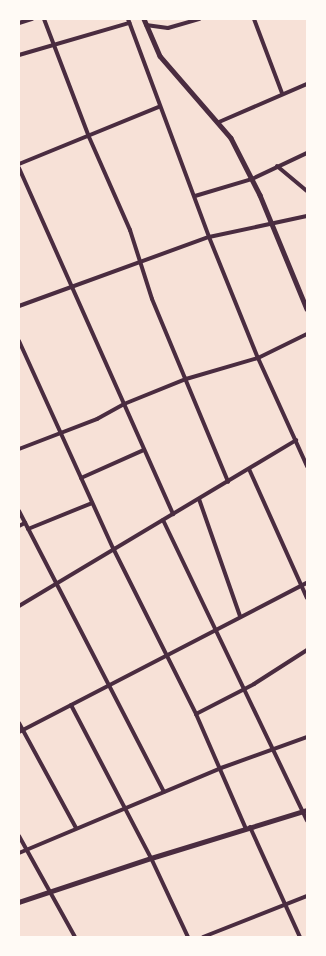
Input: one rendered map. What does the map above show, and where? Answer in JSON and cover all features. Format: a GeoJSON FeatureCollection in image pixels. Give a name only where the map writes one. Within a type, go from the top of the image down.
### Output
{"type":"FeatureCollection","features":[{"type":"Feature","properties":{"kind":"street"},"geometry":{"type":"LineString","coordinates":[[19,23],[32,19]]}},
{"type":"Feature","properties":{"kind":"street"},"geometry":{"type":"LineString","coordinates":[[44,19],[52,45],[130,230],[152,299],[228,482]]}},
{"type":"Feature","properties":{"kind":"street"},"geometry":{"type":"LineString","coordinates":[[144,19],[160,56],[219,122],[231,138],[252,179],[307,309]]}},
{"type":"Feature","properties":{"kind":"street"},"geometry":{"type":"LineString","coordinates":[[146,25],[168,28],[200,19]]}},
{"type":"Feature","properties":{"kind":"street"},"geometry":{"type":"LineString","coordinates":[[254,19],[282,94]]}},
{"type":"Feature","properties":{"kind":"street"},"geometry":{"type":"LineString","coordinates":[[19,56],[128,21],[159,107],[195,196],[209,237],[258,358],[307,466]]}},
{"type":"Feature","properties":{"kind":"street"},"geometry":{"type":"LineString","coordinates":[[219,122],[307,84]]}},
{"type":"Feature","properties":{"kind":"street"},"geometry":{"type":"LineString","coordinates":[[19,164],[90,137],[159,107]]}},
{"type":"Feature","properties":{"kind":"street"},"geometry":{"type":"LineString","coordinates":[[195,196],[252,179],[307,153]]}},
{"type":"Feature","properties":{"kind":"street"},"geometry":{"type":"LineString","coordinates":[[277,166],[307,192]]}},
{"type":"Feature","properties":{"kind":"street"},"geometry":{"type":"LineString","coordinates":[[19,168],[73,286],[173,514]]}},
{"type":"Feature","properties":{"kind":"street"},"geometry":{"type":"LineString","coordinates":[[19,306],[139,261],[209,237],[307,216]]}},
{"type":"Feature","properties":{"kind":"street"},"geometry":{"type":"LineString","coordinates":[[19,449],[97,419],[124,404],[186,379],[258,358],[307,334]]}},
{"type":"Feature","properties":{"kind":"street"},"geometry":{"type":"LineString","coordinates":[[19,341],[113,548],[168,655],[300,937]]}},
{"type":"Feature","properties":{"kind":"street"},"geometry":{"type":"LineString","coordinates":[[19,606],[113,548],[228,482],[296,440]]}},
{"type":"Feature","properties":{"kind":"street"},"geometry":{"type":"LineString","coordinates":[[81,478],[144,450]]}},
{"type":"Feature","properties":{"kind":"street"},"geometry":{"type":"LineString","coordinates":[[249,469],[307,598]]}},
{"type":"Feature","properties":{"kind":"street"},"geometry":{"type":"LineString","coordinates":[[199,499],[240,616]]}},
{"type":"Feature","properties":{"kind":"street"},"geometry":{"type":"LineString","coordinates":[[28,529],[92,503]]}},
{"type":"Feature","properties":{"kind":"street"},"geometry":{"type":"LineString","coordinates":[[19,511],[164,792]]}},
{"type":"Feature","properties":{"kind":"street"},"geometry":{"type":"LineString","coordinates":[[163,520],[214,630],[305,810],[307,820]]}},
{"type":"Feature","properties":{"kind":"street"},"geometry":{"type":"LineString","coordinates":[[19,526],[25,523]]}},
{"type":"Feature","properties":{"kind":"street"},"geometry":{"type":"LineString","coordinates":[[21,731],[108,685],[164,658],[240,616],[307,583]]}},
{"type":"Feature","properties":{"kind":"street"},"geometry":{"type":"LineString","coordinates":[[196,714],[244,690],[307,650]]}},
{"type":"Feature","properties":{"kind":"street"},"geometry":{"type":"LineString","coordinates":[[71,705],[123,809],[151,858],[188,937]]}},
{"type":"Feature","properties":{"kind":"street"},"geometry":{"type":"LineString","coordinates":[[19,723],[21,731],[76,828]]}},
{"type":"Feature","properties":{"kind":"street"},"geometry":{"type":"LineString","coordinates":[[19,853],[221,768],[307,737]]}},
{"type":"Feature","properties":{"kind":"street"},"geometry":{"type":"LineString","coordinates":[[19,902],[151,858],[305,810]]}},
{"type":"Feature","properties":{"kind":"street"},"geometry":{"type":"LineString","coordinates":[[19,836],[51,892],[74,937]]}},
{"type":"Feature","properties":{"kind":"street"},"geometry":{"type":"LineString","coordinates":[[203,937],[307,896]]}}]}
